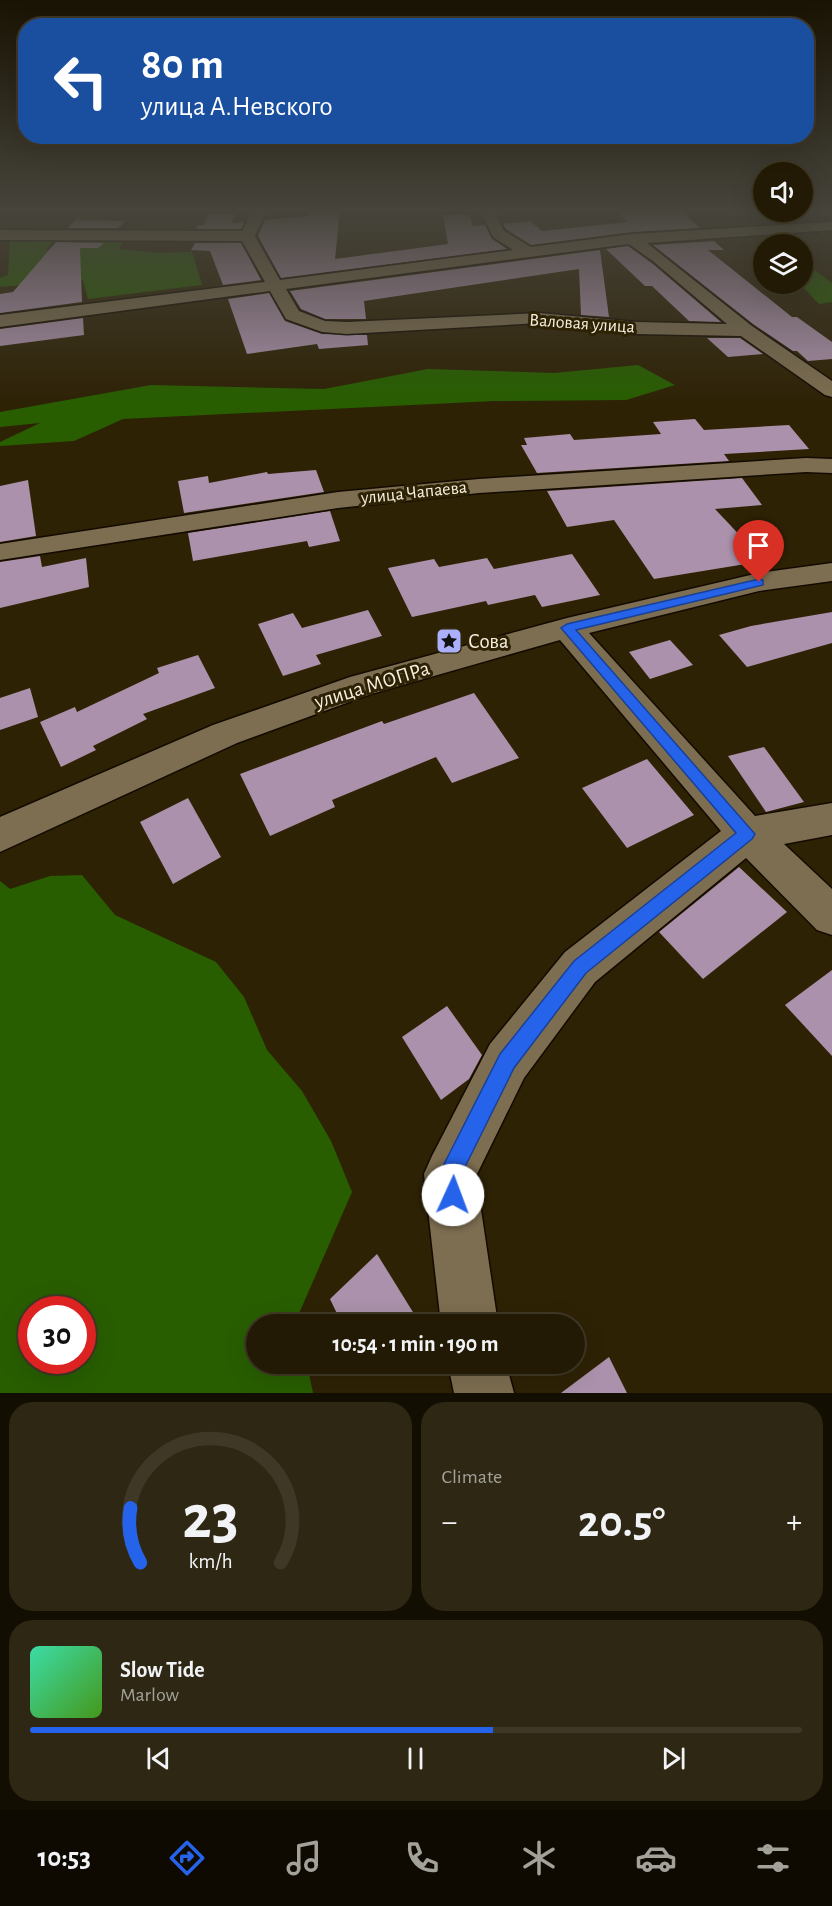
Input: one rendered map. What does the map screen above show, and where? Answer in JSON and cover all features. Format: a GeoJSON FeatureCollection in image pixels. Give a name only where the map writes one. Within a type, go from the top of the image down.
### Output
{"type":"FeatureCollection","features":[{"type":"Feature","properties":{"kind":"street","name":"Валовая улица"},"geometry":{"type":"LineString","coordinates":[[269,275],[292,315],[322,326],[347,328],[540,318],[638,328],[746,330]]}},
{"type":"Feature","properties":{"kind":"street"},"geometry":{"type":"LineString","coordinates":[[0,321],[356,275]]}},
{"type":"Feature","properties":{"kind":"street"},"geometry":{"type":"LineString","coordinates":[[679,275],[746,330],[832,391]]}},
{"type":"Feature","properties":{"kind":"street","name":"улица Чапаева"},"geometry":{"type":"LineString","coordinates":[[0,552],[338,500],[479,486],[806,465],[832,466]]}},
{"type":"Feature","properties":{"kind":"street","name":"улица МОПРа"},"geometry":{"type":"LineString","coordinates":[[0,835],[225,734],[362,686],[567,628],[759,582],[832,572]]}},
{"type":"Feature","properties":{"kind":"street"},"geometry":{"type":"LineString","coordinates":[[567,628],[747,834],[832,916]]}},
{"type":"Feature","properties":{"kind":"street"},"geometry":{"type":"LineString","coordinates":[[469,1314],[450,1174],[507,1061],[580,967],[747,834],[832,819]]}},
{"type":"Feature","properties":{"kind":"street"},"geometry":{"type":"LineString","coordinates":[[479,1374],[484,1393]]}},
{"type":"Feature","properties":{"kind":"green space"},"geometry":{"type":"Polygon","coordinates":[[[8,275],[199,275],[202,285],[88,299],[83,280],[0,287],[0,278],[8,275]]]}},
{"type":"Feature","properties":{"kind":"green space"},"geometry":{"type":"Polygon","coordinates":[[[813,275],[821,275],[832,283],[832,302],[819,304],[810,294],[813,294],[813,275]]]}},
{"type":"Feature","properties":{"kind":"green space"},"geometry":{"type":"Polygon","coordinates":[[[638,365],[675,385],[626,400],[494,401],[123,419],[74,441],[0,446],[0,442],[40,423],[0,427],[0,412],[151,385],[324,389],[428,369],[554,373],[638,365]]]}},
{"type":"Feature","properties":{"kind":"green space"},"geometry":{"type":"Polygon","coordinates":[[[82,875],[115,915],[216,962],[244,997],[267,1050],[302,1091],[331,1141],[352,1192],[299,1314],[246,1314],[246,1374],[309,1374],[313,1393],[0,1393],[0,881],[10,889],[50,876],[82,875]]]}},
{"type":"Feature","properties":{"kind":"building"},"geometry":{"type":"Polygon","coordinates":[[[28,275],[81,275],[82,302],[0,313],[0,294],[13,292],[28,275]]]}},
{"type":"Feature","properties":{"kind":"building"},"geometry":{"type":"Polygon","coordinates":[[[219,275],[258,275],[261,280],[223,285],[219,275]]]}},
{"type":"Feature","properties":{"kind":"building"},"geometry":{"type":"Polygon","coordinates":[[[279,275],[304,275],[281,278],[279,275]]]}},
{"type":"Feature","properties":{"kind":"building"},"geometry":{"type":"Polygon","coordinates":[[[411,275],[539,275],[364,301],[366,319],[325,319],[301,309],[290,291],[411,275]]]}},
{"type":"Feature","properties":{"kind":"building"},"geometry":{"type":"Polygon","coordinates":[[[579,275],[603,275],[609,317],[581,315],[579,275]]]}},
{"type":"Feature","properties":{"kind":"building"},"geometry":{"type":"Polygon","coordinates":[[[633,275],[666,275],[721,322],[689,321],[652,286],[645,286],[633,275]]]}},
{"type":"Feature","properties":{"kind":"building"},"geometry":{"type":"Polygon","coordinates":[[[691,275],[739,275],[753,286],[753,294],[763,294],[792,317],[797,317],[832,342],[832,359],[808,361],[797,351],[793,351],[753,324],[691,275]]]}},
{"type":"Feature","properties":{"kind":"building"},"geometry":{"type":"Polygon","coordinates":[[[269,293],[285,321],[322,334],[367,335],[368,345],[319,349],[317,344],[247,354],[228,299],[269,293]]]}},
{"type":"Feature","properties":{"kind":"building"},"geometry":{"type":"Polygon","coordinates":[[[83,318],[84,335],[0,346],[0,329],[83,318]]]}},
{"type":"Feature","properties":{"kind":"building"},"geometry":{"type":"Polygon","coordinates":[[[707,338],[740,338],[763,354],[728,357],[707,338]]]}},
{"type":"Feature","properties":{"kind":"building"},"geometry":{"type":"Polygon","coordinates":[[[695,419],[704,430],[789,425],[809,449],[724,454],[729,461],[537,473],[521,445],[527,445],[524,438],[570,434],[574,440],[661,434],[653,422],[695,419]]]}},
{"type":"Feature","properties":{"kind":"building"},"geometry":{"type":"Polygon","coordinates":[[[316,470],[324,492],[184,513],[178,481],[208,476],[209,483],[267,472],[268,474],[316,470]]]}},
{"type":"Feature","properties":{"kind":"building"},"geometry":{"type":"Polygon","coordinates":[[[742,478],[762,505],[715,509],[764,561],[654,579],[614,520],[567,527],[547,491],[742,478]]]}},
{"type":"Feature","properties":{"kind":"building"},"geometry":{"type":"Polygon","coordinates":[[[28,480],[36,536],[0,542],[0,486],[28,480]]]}},
{"type":"Feature","properties":{"kind":"building"},"geometry":{"type":"Polygon","coordinates":[[[330,511],[340,541],[309,547],[307,541],[193,561],[188,533],[330,511]]]}},
{"type":"Feature","properties":{"kind":"building"},"geometry":{"type":"Polygon","coordinates":[[[572,554],[600,595],[542,607],[535,595],[488,605],[486,601],[412,617],[388,568],[434,559],[439,567],[487,558],[494,569],[572,554]]]}},
{"type":"Feature","properties":{"kind":"building"},"geometry":{"type":"Polygon","coordinates":[[[40,556],[42,567],[86,558],[89,587],[0,608],[0,562],[40,556]]]}},
{"type":"Feature","properties":{"kind":"building"},"geometry":{"type":"Polygon","coordinates":[[[368,610],[382,636],[316,655],[321,664],[283,676],[258,624],[293,613],[302,628],[368,610]]]}},
{"type":"Feature","properties":{"kind":"building"},"geometry":{"type":"Polygon","coordinates":[[[832,612],[832,643],[747,667],[719,635],[751,626],[832,612]]]}},
{"type":"Feature","properties":{"kind":"building"},"geometry":{"type":"Polygon","coordinates":[[[670,640],[693,665],[650,679],[629,652],[670,640]]]}},
{"type":"Feature","properties":{"kind":"building"},"geometry":{"type":"Polygon","coordinates":[[[198,655],[215,688],[143,714],[147,719],[93,746],[96,750],[61,767],[40,722],[75,707],[77,712],[159,673],[157,668],[198,655]]]}},
{"type":"Feature","properties":{"kind":"building"},"geometry":{"type":"Polygon","coordinates":[[[30,688],[38,717],[0,730],[0,698],[30,688]]]}},
{"type":"Feature","properties":{"kind":"building"},"geometry":{"type":"Polygon","coordinates":[[[474,693],[519,758],[452,783],[436,757],[332,800],[335,807],[270,836],[240,774],[382,721],[384,724],[474,693]]]}},
{"type":"Feature","properties":{"kind":"building"},"geometry":{"type":"Polygon","coordinates":[[[764,747],[804,802],[766,812],[728,756],[764,747]]]}},
{"type":"Feature","properties":{"kind":"building"},"geometry":{"type":"Polygon","coordinates":[[[647,759],[694,815],[627,848],[582,788],[647,759]]]}},
{"type":"Feature","properties":{"kind":"building"},"geometry":{"type":"Polygon","coordinates":[[[188,798],[221,857],[173,884],[140,822],[188,798]]]}},
{"type":"Feature","properties":{"kind":"building"},"geometry":{"type":"Polygon","coordinates":[[[739,867],[787,912],[703,979],[659,932],[739,867]]]}},
{"type":"Feature","properties":{"kind":"building"},"geometry":{"type":"Polygon","coordinates":[[[832,970],[832,1056],[785,1005],[832,970]]]}},
{"type":"Feature","properties":{"kind":"building"},"geometry":{"type":"Polygon","coordinates":[[[447,1006],[482,1055],[469,1079],[441,1100],[402,1037],[447,1006]]]}},
{"type":"Feature","properties":{"kind":"building"},"geometry":{"type":"Polygon","coordinates":[[[377,1254],[414,1314],[337,1314],[330,1299],[377,1254]]]}},
{"type":"Feature","properties":{"kind":"building"},"geometry":{"type":"Polygon","coordinates":[[[609,1357],[627,1393],[561,1393],[609,1357]]]}},
{"type":"Feature","properties":{"kind":"place","name":"Сова"},"geometry":{"type":"Point","coordinates":[449,641]}},
{"type":"Feature","properties":{"kind":"route"},"geometry":{"type":"LineString","coordinates":[[453,1195],[450,1174],[507,1061],[580,967],[747,834],[567,628],[759,582]]}}]}
